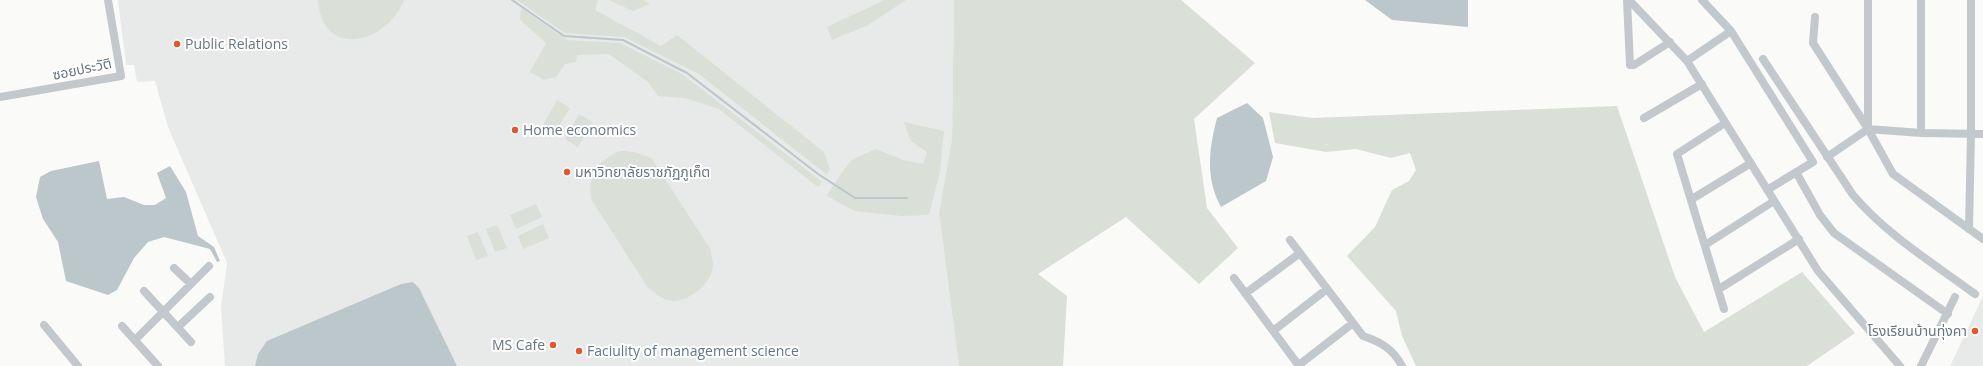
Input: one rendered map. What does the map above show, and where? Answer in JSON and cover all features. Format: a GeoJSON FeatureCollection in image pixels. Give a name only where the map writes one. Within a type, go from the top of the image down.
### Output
{"type":"FeatureCollection","features":[{"type":"Feature","properties":{"kind":"street","name":"ซอยประวัติ"},"geometry":{"type":"LineString","coordinates":[[0,97],[120,76],[108,0]]}},
{"type":"Feature","properties":{"kind":"street"},"geometry":{"type":"LineString","coordinates":[[1628,0],[1630,65],[1634,65],[1670,42]]}},
{"type":"Feature","properties":{"kind":"street"},"geometry":{"type":"LineString","coordinates":[[1628,0],[1687,61],[1818,271],[1900,366]]}},
{"type":"Feature","properties":{"kind":"street"},"geometry":{"type":"LineString","coordinates":[[1702,0],[1731,31],[1813,162],[1767,190]]}},
{"type":"Feature","properties":{"kind":"street"},"geometry":{"type":"LineString","coordinates":[[1868,0],[1868,129]]}},
{"type":"Feature","properties":{"kind":"street"},"geometry":{"type":"LineString","coordinates":[[1921,0],[1921,133]]}},
{"type":"Feature","properties":{"kind":"street"},"geometry":{"type":"LineString","coordinates":[[1969,229],[1971,134],[1970,0]]}},
{"type":"Feature","properties":{"kind":"street"},"geometry":{"type":"LineString","coordinates":[[1815,17],[1813,43],[1868,129],[1893,174],[1983,239]]}},
{"type":"Feature","properties":{"kind":"street"},"geometry":{"type":"LineString","coordinates":[[1687,61],[1731,31]]}},
{"type":"Feature","properties":{"kind":"street"},"geometry":{"type":"LineString","coordinates":[[1763,59],[1827,157],[1853,195],[1867,211],[1883,226],[1975,294]]}},
{"type":"Feature","properties":{"kind":"street"},"geometry":{"type":"LineString","coordinates":[[1644,118],[1702,84]]}},
{"type":"Feature","properties":{"kind":"street"},"geometry":{"type":"LineString","coordinates":[[1724,309],[1692,199],[1677,154],[1725,123]]}},
{"type":"Feature","properties":{"kind":"street"},"geometry":{"type":"LineString","coordinates":[[1827,157],[1868,129],[1921,133],[1983,134]]}},
{"type":"Feature","properties":{"kind":"street"},"geometry":{"type":"LineString","coordinates":[[1692,199],[1751,163]]}},
{"type":"Feature","properties":{"kind":"street"},"geometry":{"type":"LineString","coordinates":[[1796,172],[1820,215],[1834,232],[1948,314]]}},
{"type":"Feature","properties":{"kind":"street"},"geometry":{"type":"LineString","coordinates":[[1705,245],[1774,201]]}},
{"type":"Feature","properties":{"kind":"street"},"geometry":{"type":"LineString","coordinates":[[1719,289],[1799,239]]}},
{"type":"Feature","properties":{"kind":"street"},"geometry":{"type":"LineString","coordinates":[[1290,240],[1364,336],[1381,342],[1396,356],[1402,366]]}},
{"type":"Feature","properties":{"kind":"street"},"geometry":{"type":"LineString","coordinates":[[1246,293],[1300,253]]}},
{"type":"Feature","properties":{"kind":"street"},"geometry":{"type":"LineString","coordinates":[[135,340],[209,266]]}},
{"type":"Feature","properties":{"kind":"street"},"geometry":{"type":"LineString","coordinates":[[174,268],[191,284]]}},
{"type":"Feature","properties":{"kind":"street"},"geometry":{"type":"LineString","coordinates":[[1234,278],[1299,366],[1354,323]]}},
{"type":"Feature","properties":{"kind":"street"},"geometry":{"type":"LineString","coordinates":[[1273,331],[1327,289]]}},
{"type":"Feature","properties":{"kind":"street"},"geometry":{"type":"LineString","coordinates":[[144,292],[191,342]]}},
{"type":"Feature","properties":{"kind":"street"},"geometry":{"type":"LineString","coordinates":[[178,327],[210,297]]}},
{"type":"Feature","properties":{"kind":"street"},"geometry":{"type":"LineString","coordinates":[[1921,366],[1948,314],[1955,297]]}},
{"type":"Feature","properties":{"kind":"street"},"geometry":{"type":"LineString","coordinates":[[44,325],[78,366]]}},
{"type":"Feature","properties":{"kind":"street"},"geometry":{"type":"LineString","coordinates":[[122,326],[158,366]]}},
{"type":"Feature","properties":{"kind":"shaded area","name":"มหาวิทยาลัยราชภัฏภูเก็ต"},"geometry":{"type":"Polygon","coordinates":[[[118,0],[954,0],[952,139],[939,213],[959,366],[225,366],[221,307],[227,263],[168,127],[155,81],[137,82],[134,65],[126,65],[118,0]]]}},
{"type":"Feature","properties":{"kind":"shaded area"},"geometry":{"type":"Polygon","coordinates":[[[318,0],[404,0],[395,15],[384,27],[370,35],[356,39],[342,38],[331,31],[322,19],[318,0]]]}},
{"type":"Feature","properties":{"kind":"shaded area"},"geometry":{"type":"Polygon","coordinates":[[[517,0],[598,0],[595,10],[661,46],[677,35],[824,152],[830,169],[827,175],[699,74],[624,37],[565,33],[517,0]]]}},
{"type":"Feature","properties":{"kind":"shaded area"},"geometry":{"type":"Polygon","coordinates":[[[609,0],[643,0],[650,4],[633,11],[609,0]]]}},
{"type":"Feature","properties":{"kind":"shaded area"},"geometry":{"type":"Polygon","coordinates":[[[885,0],[906,0],[868,25],[832,40],[827,27],[885,0]]]}},
{"type":"Feature","properties":{"kind":"shaded area"},"geometry":{"type":"Polygon","coordinates":[[[954,0],[1181,0],[1255,63],[1194,119],[1207,208],[1238,248],[1199,284],[1126,217],[1038,274],[1067,296],[1063,366],[959,366],[939,213],[952,139],[954,0]]]}},
{"type":"Feature","properties":{"kind":"shaded area"},"geometry":{"type":"Polygon","coordinates":[[[1365,0],[1468,0],[1468,27],[1392,20],[1365,0]]]}},
{"type":"Feature","properties":{"kind":"shaded area"},"geometry":{"type":"Polygon","coordinates":[[[521,8],[567,40],[620,43],[682,74],[822,182],[818,187],[719,109],[685,98],[658,96],[648,82],[609,54],[577,55],[576,62],[565,64],[556,77],[544,80],[530,72],[546,43],[520,20],[521,8]]]}},
{"type":"Feature","properties":{"kind":"shaded area"},"geometry":{"type":"Polygon","coordinates":[[[557,100],[570,108],[555,132],[543,125],[557,100]]]}},
{"type":"Feature","properties":{"kind":"shaded area"},"geometry":{"type":"Polygon","coordinates":[[[1247,103],[1263,118],[1273,157],[1266,181],[1221,207],[1212,185],[1210,163],[1212,141],[1217,118],[1247,103]]]}},
{"type":"Feature","properties":{"kind":"shaded area"},"geometry":{"type":"Polygon","coordinates":[[[1617,106],[1675,277],[1704,332],[1802,272],[1855,333],[1807,366],[1416,366],[1402,336],[1396,311],[1347,256],[1375,227],[1392,190],[1409,181],[1416,170],[1410,153],[1391,158],[1356,149],[1326,152],[1275,143],[1269,112],[1313,118],[1617,106]]]}},
{"type":"Feature","properties":{"kind":"shaded area"},"geometry":{"type":"Polygon","coordinates":[[[579,114],[592,122],[578,147],[565,139],[579,114]]]}},
{"type":"Feature","properties":{"kind":"shaded area"},"geometry":{"type":"Polygon","coordinates":[[[904,122],[944,131],[940,171],[929,215],[901,216],[855,211],[827,196],[852,160],[876,149],[903,160],[923,164],[927,152],[910,140],[904,122]]]}},
{"type":"Feature","properties":{"kind":"shaded area"},"geometry":{"type":"Polygon","coordinates":[[[620,151],[629,151],[652,159],[711,250],[713,266],[709,279],[699,290],[686,298],[673,301],[669,300],[648,288],[591,199],[591,182],[595,169],[605,159],[620,151]]]}},
{"type":"Feature","properties":{"kind":"shaded area"},"geometry":{"type":"Polygon","coordinates":[[[99,161],[107,199],[124,197],[144,205],[155,205],[166,198],[157,173],[170,166],[186,192],[198,236],[214,247],[220,261],[217,262],[210,249],[164,237],[148,242],[134,258],[117,290],[108,295],[66,281],[58,242],[43,219],[36,197],[40,177],[51,171],[99,161]]]}},
{"type":"Feature","properties":{"kind":"shaded area"},"geometry":{"type":"Polygon","coordinates":[[[536,204],[542,217],[516,229],[510,215],[536,204]]]}},
{"type":"Feature","properties":{"kind":"shaded area"},"geometry":{"type":"Polygon","coordinates":[[[543,224],[549,238],[523,249],[518,236],[543,224]]]}},
{"type":"Feature","properties":{"kind":"shaded area"},"geometry":{"type":"Polygon","coordinates":[[[497,225],[507,248],[495,252],[486,229],[497,225]]]}},
{"type":"Feature","properties":{"kind":"shaded area"},"geometry":{"type":"Polygon","coordinates":[[[478,232],[488,256],[476,260],[467,236],[478,232]]]}},
{"type":"Feature","properties":{"kind":"shaded area"},"geometry":{"type":"Polygon","coordinates":[[[413,282],[419,288],[457,366],[255,366],[258,354],[267,341],[401,284],[413,282]]]}},
{"type":"Feature","properties":{"kind":"shaded area","name":"โรงเรียนบ้านทุ่งคา"},"geometry":{"type":"Polygon","coordinates":[[[1983,296],[1983,366],[1950,366],[1983,296]]]}},
{"type":"Feature","properties":{"kind":"waterway"},"geometry":{"type":"LineString","coordinates":[[512,0],[564,36],[623,40],[687,73],[818,174],[855,198],[907,198]]}},
{"type":"Feature","properties":{"kind":"place","name":"Public Relations"},"geometry":{"type":"Point","coordinates":[177,44]}},
{"type":"Feature","properties":{"kind":"place","name":"Home economics"},"geometry":{"type":"Point","coordinates":[515,130]}},
{"type":"Feature","properties":{"kind":"place","name":"มหาวิทยาลัยราชภัฏภูเก็ต"},"geometry":{"type":"Point","coordinates":[567,172]}},
{"type":"Feature","properties":{"kind":"place","name":"โรงเรียนบ้านทุ่งคา"},"geometry":{"type":"Point","coordinates":[1975,331]}},
{"type":"Feature","properties":{"kind":"place","name":"MS Cafe"},"geometry":{"type":"Point","coordinates":[553,345]}},
{"type":"Feature","properties":{"kind":"place","name":"Faciulity of management science"},"geometry":{"type":"Point","coordinates":[579,351]}}]}
